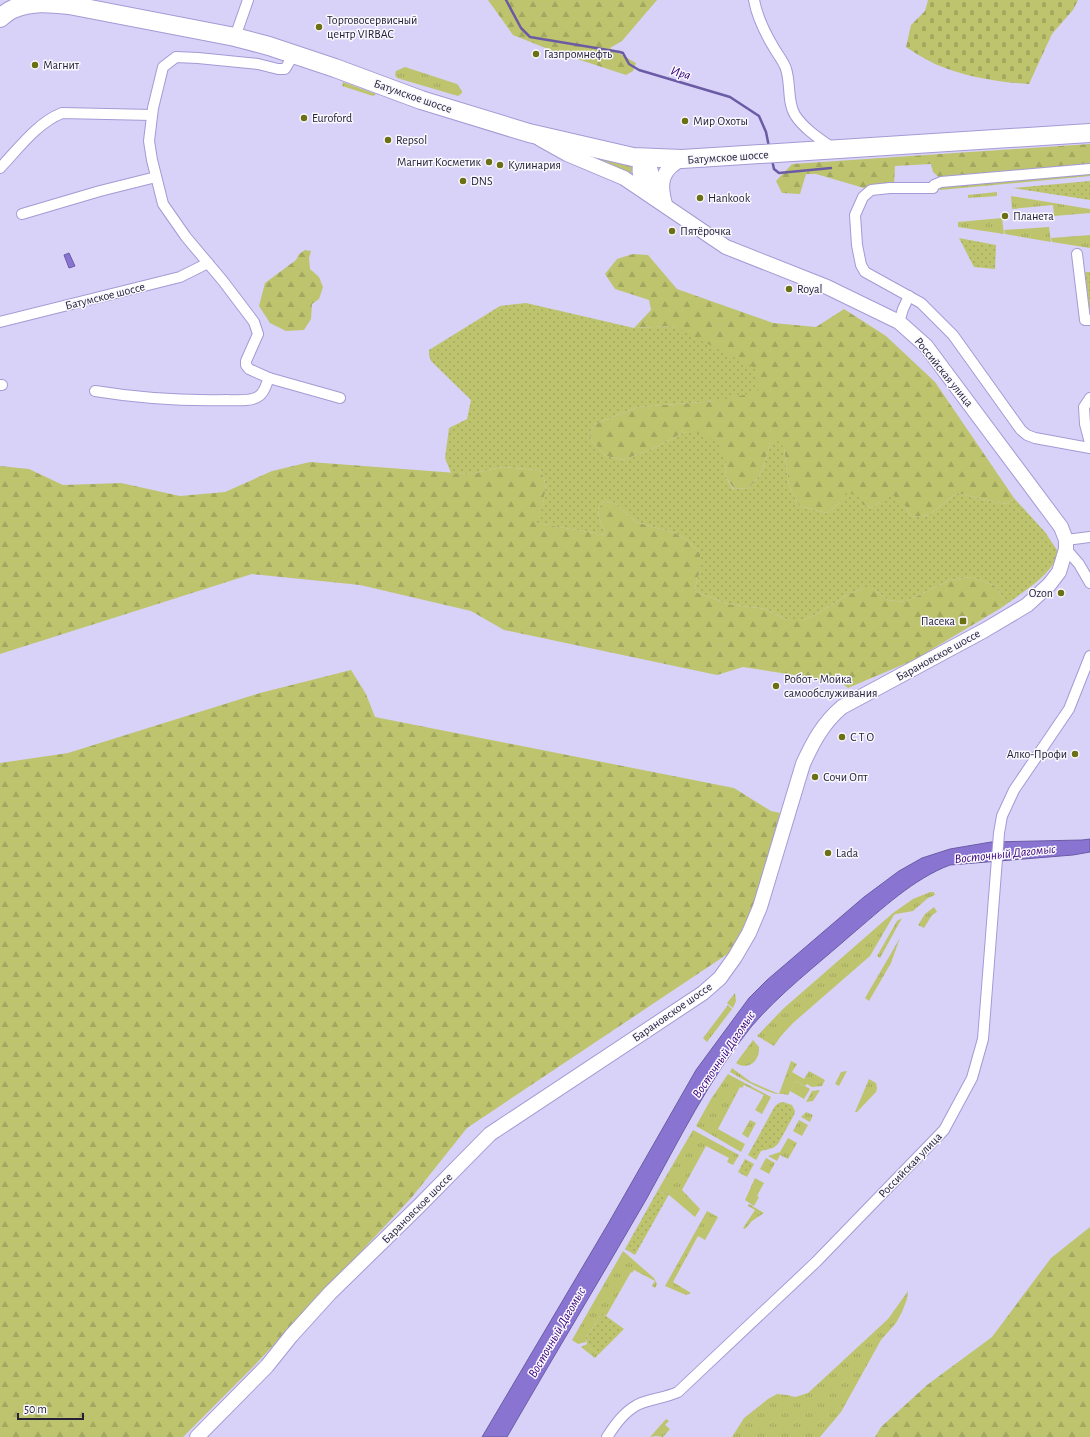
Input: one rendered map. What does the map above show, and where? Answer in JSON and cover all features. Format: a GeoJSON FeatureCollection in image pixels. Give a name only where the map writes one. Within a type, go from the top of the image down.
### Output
{"type":"FeatureCollection","features":[{"type":"Feature","properties":{"kind":"highway","name":"Батумское шоссе"},"geometry":{"type":"LineString","coordinates":[[0,18],[12,9],[44,2],[69,5],[235,37],[294,54],[414,97],[529,133],[644,158],[682,160],[1090,133]]}},
{"type":"Feature","properties":{"kind":"main road","name":"Российская улица"},"geometry":{"type":"LineString","coordinates":[[529,133],[567,154],[624,178],[726,246],[827,287],[899,322],[926,346],[940,364],[1061,527],[1066,544]]}},
{"type":"Feature","properties":{"kind":"main road"},"geometry":{"type":"LineString","coordinates":[[644,158],[650,167],[658,194],[665,204]]}},
{"type":"Feature","properties":{"kind":"main road"},"geometry":{"type":"LineString","coordinates":[[665,204],[662,186],[664,174],[674,164],[682,160]]}},
{"type":"Feature","properties":{"kind":"main road","name":"Барановское шоссе"},"geometry":{"type":"LineString","coordinates":[[198,1437],[267,1366],[291,1336],[330,1293],[420,1206],[490,1134],[703,993],[720,978],[735,957],[749,933],[760,907],[803,764],[818,735],[827,722],[842,707],[985,630],[1027,605],[1049,585],[1059,572],[1066,544]]}},
{"type":"Feature","properties":{"kind":"street"},"geometry":{"type":"LineString","coordinates":[[235,37],[248,0]]}},
{"type":"Feature","properties":{"kind":"street"},"geometry":{"type":"LineString","coordinates":[[754,0],[756,11],[786,68],[794,114],[802,124],[834,149]]}},
{"type":"Feature","properties":{"kind":"street"},"geometry":{"type":"LineString","coordinates":[[294,54],[285,68],[278,69],[258,64],[176,57],[163,67],[152,115],[149,141],[163,204],[186,237],[223,281],[254,322],[258,334],[246,361],[246,365],[249,369],[269,378],[340,398]]}},
{"type":"Feature","properties":{"kind":"street"},"geometry":{"type":"LineString","coordinates":[[0,168],[42,124],[52,117],[62,113],[152,115]]}},
{"type":"Feature","properties":{"kind":"street"},"geometry":{"type":"LineString","coordinates":[[1090,168],[941,182],[933,188],[890,188],[872,190],[863,197],[855,215],[861,266],[865,272],[873,278],[921,303],[953,336],[1021,430],[1027,435],[1035,438],[1090,448]]}},
{"type":"Feature","properties":{"kind":"street"},"geometry":{"type":"LineString","coordinates":[[22,214],[100,191],[156,177]]}},
{"type":"Feature","properties":{"kind":"street"},"geometry":{"type":"LineString","coordinates":[[1077,254],[1085,320],[1090,320]]}},
{"type":"Feature","properties":{"kind":"street","name":"Батумское шоссе"},"geometry":{"type":"LineString","coordinates":[[0,322],[180,277],[208,263]]}},
{"type":"Feature","properties":{"kind":"street"},"geometry":{"type":"LineString","coordinates":[[899,322],[909,296]]}},
{"type":"Feature","properties":{"kind":"street"},"geometry":{"type":"LineString","coordinates":[[95,391],[130,396],[197,401],[245,400],[258,397],[264,390],[269,378]]}},
{"type":"Feature","properties":{"kind":"street"},"geometry":{"type":"LineString","coordinates":[[1090,398],[1084,407],[1085,424],[1090,443]]}},
{"type":"Feature","properties":{"kind":"street"},"geometry":{"type":"LineString","coordinates":[[1066,544],[1090,538]]}},
{"type":"Feature","properties":{"kind":"street","name":"Российская улица"},"geometry":{"type":"LineString","coordinates":[[1066,544],[1090,582]]}},
{"type":"Feature","properties":{"kind":"street","name":"Российская улица"},"geometry":{"type":"LineString","coordinates":[[607,1437],[623,1415],[637,1405],[670,1396],[678,1392],[816,1262],[944,1130],[972,1078],[983,1039],[995,879],[1002,816],[1014,790],[1069,709],[1090,656]]}},
{"type":"Feature","properties":{"kind":"green space"},"geometry":{"type":"Polygon","coordinates":[[[488,0],[657,0],[622,41],[610,48],[636,63],[633,71],[626,75],[553,51],[513,35],[488,0]]]}},
{"type":"Feature","properties":{"kind":"green space"},"geometry":{"type":"Polygon","coordinates":[[[928,0],[1078,0],[1073,10],[1052,34],[1029,84],[969,76],[935,64],[906,47],[911,25],[925,11],[928,0]]]}},
{"type":"Feature","properties":{"kind":"green space"},"geometry":{"type":"Polygon","coordinates":[[[405,67],[457,84],[462,93],[458,96],[397,78],[395,75],[396,71],[405,67]]]}},
{"type":"Feature","properties":{"kind":"green space"},"geometry":{"type":"Polygon","coordinates":[[[343,82],[376,94],[373,96],[342,86],[343,82]]]}},
{"type":"Feature","properties":{"kind":"green space"},"geometry":{"type":"Polygon","coordinates":[[[1090,144],[1090,166],[942,180],[933,172],[931,164],[895,166],[894,186],[864,188],[816,174],[806,174],[800,194],[782,193],[776,181],[792,164],[1090,144]]]}},
{"type":"Feature","properties":{"kind":"green space"},"geometry":{"type":"Polygon","coordinates":[[[582,152],[633,165],[631,175],[630,176],[582,152]]]}},
{"type":"Feature","properties":{"kind":"green space"},"geometry":{"type":"Polygon","coordinates":[[[1090,172],[1090,176],[940,190],[937,187],[1090,172]]]}},
{"type":"Feature","properties":{"kind":"green space"},"geometry":{"type":"Polygon","coordinates":[[[1090,181],[1090,200],[1013,188],[1090,181]]]}},
{"type":"Feature","properties":{"kind":"green space"},"geometry":{"type":"Polygon","coordinates":[[[997,192],[997,196],[968,198],[968,195],[997,192]]]}},
{"type":"Feature","properties":{"kind":"green space"},"geometry":{"type":"Polygon","coordinates":[[[1011,196],[1090,209],[1090,213],[1054,216],[1053,205],[1012,209],[1011,196]]]}},
{"type":"Feature","properties":{"kind":"green space"},"geometry":{"type":"Polygon","coordinates":[[[1002,218],[1004,234],[958,227],[958,222],[1002,218]]]}},
{"type":"Feature","properties":{"kind":"green space"},"geometry":{"type":"Polygon","coordinates":[[[1049,227],[1051,242],[1005,234],[1004,230],[1049,227]]]}},
{"type":"Feature","properties":{"kind":"green space"},"geometry":{"type":"Polygon","coordinates":[[[1090,235],[1090,248],[1052,242],[1051,238],[1090,235]]]}},
{"type":"Feature","properties":{"kind":"green space"},"geometry":{"type":"Polygon","coordinates":[[[959,238],[996,245],[995,269],[974,267],[959,238]]]}},
{"type":"Feature","properties":{"kind":"green space"},"geometry":{"type":"Polygon","coordinates":[[[305,250],[311,251],[309,258],[310,269],[319,277],[323,287],[319,299],[312,304],[311,319],[304,330],[286,331],[270,323],[259,306],[265,283],[296,260],[299,254],[305,250]]]}},
{"type":"Feature","properties":{"kind":"green space"},"geometry":{"type":"Polygon","coordinates":[[[633,254],[648,255],[677,289],[773,323],[816,327],[844,309],[886,336],[935,382],[1014,498],[1007,504],[957,493],[929,515],[911,517],[905,506],[880,502],[872,508],[842,501],[827,513],[799,506],[789,486],[784,448],[771,442],[761,474],[749,488],[734,489],[725,476],[726,462],[685,432],[652,449],[623,460],[606,456],[592,441],[589,434],[595,424],[638,407],[715,401],[674,326],[634,328],[651,310],[649,300],[615,289],[605,274],[617,259],[633,254]]]}},
{"type":"Feature","properties":{"kind":"green space"},"geometry":{"type":"Polygon","coordinates":[[[1085,272],[1090,272],[1090,313],[1085,272]]]}},
{"type":"Feature","properties":{"kind":"green space"},"geometry":{"type":"Polygon","coordinates":[[[526,303],[634,328],[673,326],[757,369],[758,392],[715,401],[638,407],[595,424],[589,434],[592,441],[606,456],[623,460],[652,449],[685,432],[701,433],[719,444],[726,462],[725,476],[733,489],[749,488],[761,474],[771,442],[777,440],[784,448],[789,486],[799,506],[827,513],[842,501],[846,493],[858,495],[863,505],[872,508],[893,495],[905,506],[911,517],[929,515],[957,493],[1007,504],[1014,498],[1045,532],[1059,553],[1055,561],[1042,577],[1026,591],[1001,608],[1003,598],[995,586],[971,577],[950,580],[905,602],[888,600],[872,588],[864,588],[849,594],[817,614],[803,620],[787,620],[765,609],[728,604],[694,591],[700,571],[700,553],[687,540],[675,533],[636,522],[615,503],[604,501],[598,509],[599,518],[606,535],[535,523],[543,504],[545,489],[543,475],[539,470],[502,467],[470,474],[451,473],[445,458],[449,428],[467,419],[471,400],[431,361],[429,355],[429,350],[500,306],[526,303]]]}},
{"type":"Feature","properties":{"kind":"green space"},"geometry":{"type":"Polygon","coordinates":[[[310,462],[470,474],[502,467],[539,470],[543,475],[545,482],[545,496],[536,523],[606,535],[599,518],[598,509],[604,501],[615,503],[636,522],[675,533],[687,540],[700,553],[700,571],[694,591],[728,604],[765,609],[787,620],[803,620],[817,614],[849,594],[864,588],[872,588],[888,600],[905,602],[950,580],[971,577],[995,586],[1003,598],[1001,608],[914,660],[848,688],[836,678],[823,682],[813,678],[743,667],[717,675],[504,630],[471,611],[360,585],[252,574],[0,654],[0,466],[29,469],[63,485],[121,483],[180,496],[225,492],[272,471],[310,462]]]}},
{"type":"Feature","properties":{"kind":"green space"},"geometry":{"type":"Polygon","coordinates":[[[351,670],[366,694],[375,717],[734,788],[771,811],[780,813],[753,910],[729,953],[467,1128],[412,1197],[253,1367],[183,1437],[0,1437],[0,763],[68,753],[260,693],[351,670]]]}},
{"type":"Feature","properties":{"kind":"green space"},"geometry":{"type":"Polygon","coordinates":[[[930,892],[934,892],[935,895],[928,898],[913,911],[894,915],[870,956],[793,1023],[774,1046],[757,1036],[784,1008],[893,913],[913,899],[930,892]]]}},
{"type":"Feature","properties":{"kind":"green space"},"geometry":{"type":"Polygon","coordinates":[[[934,907],[937,912],[932,915],[924,928],[918,925],[925,914],[934,907]]]}},
{"type":"Feature","properties":{"kind":"green space"},"geometry":{"type":"Polygon","coordinates":[[[902,918],[880,958],[877,956],[897,921],[902,918]]]}},
{"type":"Feature","properties":{"kind":"green space"},"geometry":{"type":"Polygon","coordinates":[[[900,938],[891,963],[869,1001],[865,998],[900,938]]]}},
{"type":"Feature","properties":{"kind":"green space"},"geometry":{"type":"Polygon","coordinates":[[[735,993],[736,1001],[733,1008],[727,1003],[735,993]]]}},
{"type":"Feature","properties":{"kind":"green space"},"geometry":{"type":"Polygon","coordinates":[[[728,1005],[732,1009],[707,1042],[703,1038],[728,1005]]]}},
{"type":"Feature","properties":{"kind":"green space"},"geometry":{"type":"Polygon","coordinates":[[[753,1040],[759,1047],[758,1057],[749,1065],[745,1066],[736,1063],[753,1040]]]}},
{"type":"Feature","properties":{"kind":"green space"},"geometry":{"type":"Polygon","coordinates":[[[791,1061],[797,1064],[792,1072],[804,1079],[809,1071],[825,1080],[822,1086],[812,1087],[807,1084],[805,1086],[796,1081],[788,1095],[779,1094],[791,1061]]]}},
{"type":"Feature","properties":{"kind":"green space"},"geometry":{"type":"Polygon","coordinates":[[[732,1068],[751,1082],[779,1094],[762,1089],[730,1072],[732,1068]]]}},
{"type":"Feature","properties":{"kind":"green space"},"geometry":{"type":"Polygon","coordinates":[[[847,1071],[839,1086],[835,1084],[841,1072],[847,1071]]]}},
{"type":"Feature","properties":{"kind":"green space"},"geometry":{"type":"Polygon","coordinates":[[[728,1074],[771,1097],[762,1114],[755,1110],[764,1095],[744,1085],[742,1088],[740,1087],[718,1129],[745,1144],[741,1152],[696,1126],[711,1099],[728,1074]]]}},
{"type":"Feature","properties":{"kind":"green space"},"geometry":{"type":"Polygon","coordinates":[[[869,1079],[876,1083],[876,1092],[857,1112],[855,1112],[869,1079]]]}},
{"type":"Feature","properties":{"kind":"green space"},"geometry":{"type":"Polygon","coordinates":[[[796,1081],[810,1089],[804,1099],[790,1091],[796,1081]]]}},
{"type":"Feature","properties":{"kind":"green space"},"geometry":{"type":"Polygon","coordinates":[[[820,1090],[813,1101],[806,1102],[812,1091],[820,1090]]]}},
{"type":"Feature","properties":{"kind":"green space"},"geometry":{"type":"Polygon","coordinates":[[[783,1102],[792,1105],[795,1111],[794,1115],[778,1144],[773,1148],[761,1151],[756,1160],[748,1155],[775,1106],[783,1102]]]}},
{"type":"Feature","properties":{"kind":"green space"},"geometry":{"type":"Polygon","coordinates":[[[806,1112],[813,1115],[810,1122],[801,1117],[806,1112]]]}},
{"type":"Feature","properties":{"kind":"green space"},"geometry":{"type":"Polygon","coordinates":[[[750,1120],[756,1123],[748,1138],[742,1134],[750,1120]]]}},
{"type":"Feature","properties":{"kind":"green space"},"geometry":{"type":"Polygon","coordinates":[[[799,1120],[808,1125],[802,1136],[793,1131],[799,1120]]]}},
{"type":"Feature","properties":{"kind":"green space"},"geometry":{"type":"Polygon","coordinates":[[[693,1130],[739,1155],[733,1165],[727,1162],[729,1158],[706,1146],[682,1190],[700,1209],[695,1217],[669,1195],[668,1196],[658,1190],[693,1130]]]}},
{"type":"Feature","properties":{"kind":"green space"},"geometry":{"type":"Polygon","coordinates":[[[788,1138],[797,1143],[788,1159],[780,1155],[777,1161],[768,1156],[780,1152],[788,1138]]]}},
{"type":"Feature","properties":{"kind":"green space"},"geometry":{"type":"Polygon","coordinates":[[[766,1158],[775,1163],[769,1174],[760,1169],[766,1158]]]}},
{"type":"Feature","properties":{"kind":"green space"},"geometry":{"type":"Polygon","coordinates":[[[745,1159],[754,1164],[747,1177],[738,1172],[745,1159]]]}},
{"type":"Feature","properties":{"kind":"green space"},"geometry":{"type":"Polygon","coordinates":[[[755,1178],[764,1183],[757,1196],[759,1197],[754,1206],[745,1200],[755,1178]]]}},
{"type":"Feature","properties":{"kind":"green space"},"geometry":{"type":"Polygon","coordinates":[[[658,1190],[668,1196],[635,1255],[625,1249],[658,1190]]]}},
{"type":"Feature","properties":{"kind":"green space"},"geometry":{"type":"Polygon","coordinates":[[[749,1204],[764,1213],[752,1221],[745,1229],[743,1228],[755,1210],[748,1206],[749,1204]]]}},
{"type":"Feature","properties":{"kind":"green space"},"geometry":{"type":"Polygon","coordinates":[[[707,1211],[718,1217],[705,1240],[698,1236],[673,1282],[691,1293],[686,1295],[665,1286],[707,1211]]]}},
{"type":"Feature","properties":{"kind":"green space"},"geometry":{"type":"Polygon","coordinates":[[[1090,1227],[1090,1437],[875,1437],[881,1427],[927,1385],[992,1337],[1051,1258],[1090,1227]]]}},
{"type":"Feature","properties":{"kind":"green space"},"geometry":{"type":"Polygon","coordinates":[[[623,1251],[654,1278],[657,1284],[655,1288],[652,1286],[655,1281],[634,1270],[632,1273],[631,1272],[606,1316],[602,1313],[586,1338],[586,1342],[578,1344],[572,1340],[623,1251]]]}},
{"type":"Feature","properties":{"kind":"green space"},"geometry":{"type":"Polygon","coordinates":[[[908,1291],[907,1299],[896,1323],[881,1340],[841,1412],[820,1437],[732,1437],[744,1418],[768,1399],[777,1394],[795,1397],[808,1393],[888,1319],[908,1291]]]}},
{"type":"Feature","properties":{"kind":"green space"},"geometry":{"type":"Polygon","coordinates":[[[602,1313],[624,1329],[598,1355],[587,1344],[586,1338],[602,1313]]]}},
{"type":"Feature","properties":{"kind":"green space"},"geometry":{"type":"Polygon","coordinates":[[[587,1344],[598,1355],[595,1358],[581,1347],[587,1344]]]}},
{"type":"Feature","properties":{"kind":"green space"},"geometry":{"type":"Polygon","coordinates":[[[666,1419],[669,1421],[665,1425],[670,1429],[663,1437],[650,1437],[666,1419]]]}},
{"type":"Feature","properties":{"kind":"water"},"geometry":{"type":"Polygon","coordinates":[[[69,253],[75,266],[69,268],[64,255],[69,253]]]}},
{"type":"Feature","properties":{"kind":"water","name":"Восточный Дагомыс"},"geometry":{"type":"Polygon","coordinates":[[[1090,839],[1090,852],[1073,855],[950,865],[936,871],[911,886],[886,905],[774,1002],[751,1027],[708,1089],[647,1198],[507,1437],[482,1437],[608,1224],[696,1070],[749,998],[767,980],[864,897],[899,871],[922,858],[950,849],[991,842],[1090,839]]]}},
{"type":"Feature","properties":{"kind":"waterway","name":"Ира"},"geometry":{"type":"LineString","coordinates":[[506,0],[521,28],[530,37],[620,52],[623,53],[629,64],[639,70],[730,97],[759,116],[766,132],[769,147]]}},
{"type":"Feature","properties":{"kind":"waterway","name":"Ира"},"geometry":{"type":"LineString","coordinates":[[772,160],[774,169],[779,173],[831,168]]}},
{"type":"Feature","properties":{"kind":"place","name":"Торговосервисный центр VIRBAC"},"geometry":{"type":"Point","coordinates":[319,27]}},
{"type":"Feature","properties":{"kind":"place","name":"Газпромнефть"},"geometry":{"type":"Point","coordinates":[536,54]}},
{"type":"Feature","properties":{"kind":"place","name":"Магнит"},"geometry":{"type":"Point","coordinates":[35,65]}},
{"type":"Feature","properties":{"kind":"place","name":"Euroford"},"geometry":{"type":"Point","coordinates":[304,118]}},
{"type":"Feature","properties":{"kind":"place","name":"Мир Охоты"},"geometry":{"type":"Point","coordinates":[685,121]}},
{"type":"Feature","properties":{"kind":"place","name":"Repsol"},"geometry":{"type":"Point","coordinates":[388,140]}},
{"type":"Feature","properties":{"kind":"place","name":"Магнит Косметик"},"geometry":{"type":"Point","coordinates":[489,162]}},
{"type":"Feature","properties":{"kind":"place","name":"Кулинария"},"geometry":{"type":"Point","coordinates":[500,165]}},
{"type":"Feature","properties":{"kind":"place","name":"DNS"},"geometry":{"type":"Point","coordinates":[463,181]}},
{"type":"Feature","properties":{"kind":"place","name":"Hankook"},"geometry":{"type":"Point","coordinates":[700,198]}},
{"type":"Feature","properties":{"kind":"place","name":"Планета"},"geometry":{"type":"Point","coordinates":[1005,216]}},
{"type":"Feature","properties":{"kind":"place","name":"Пятёрочка"},"geometry":{"type":"Point","coordinates":[672,231]}},
{"type":"Feature","properties":{"kind":"place","name":"Royal"},"geometry":{"type":"Point","coordinates":[789,289]}},
{"type":"Feature","properties":{"kind":"place","name":"Ozon"},"geometry":{"type":"Point","coordinates":[1061,593]}},
{"type":"Feature","properties":{"kind":"place","name":"Пасека"},"geometry":{"type":"Point","coordinates":[963,621]}},
{"type":"Feature","properties":{"kind":"place","name":"Робот - Мойка самообслуживания"},"geometry":{"type":"Point","coordinates":[776,686]}},
{"type":"Feature","properties":{"kind":"place","name":"С Т О"},"geometry":{"type":"Point","coordinates":[842,737]}},
{"type":"Feature","properties":{"kind":"place","name":"Алко-Профи"},"geometry":{"type":"Point","coordinates":[1075,754]}},
{"type":"Feature","properties":{"kind":"place","name":"Сочи Опт"},"geometry":{"type":"Point","coordinates":[815,777]}},
{"type":"Feature","properties":{"kind":"place","name":"Lada"},"geometry":{"type":"Point","coordinates":[828,853]}}]}
